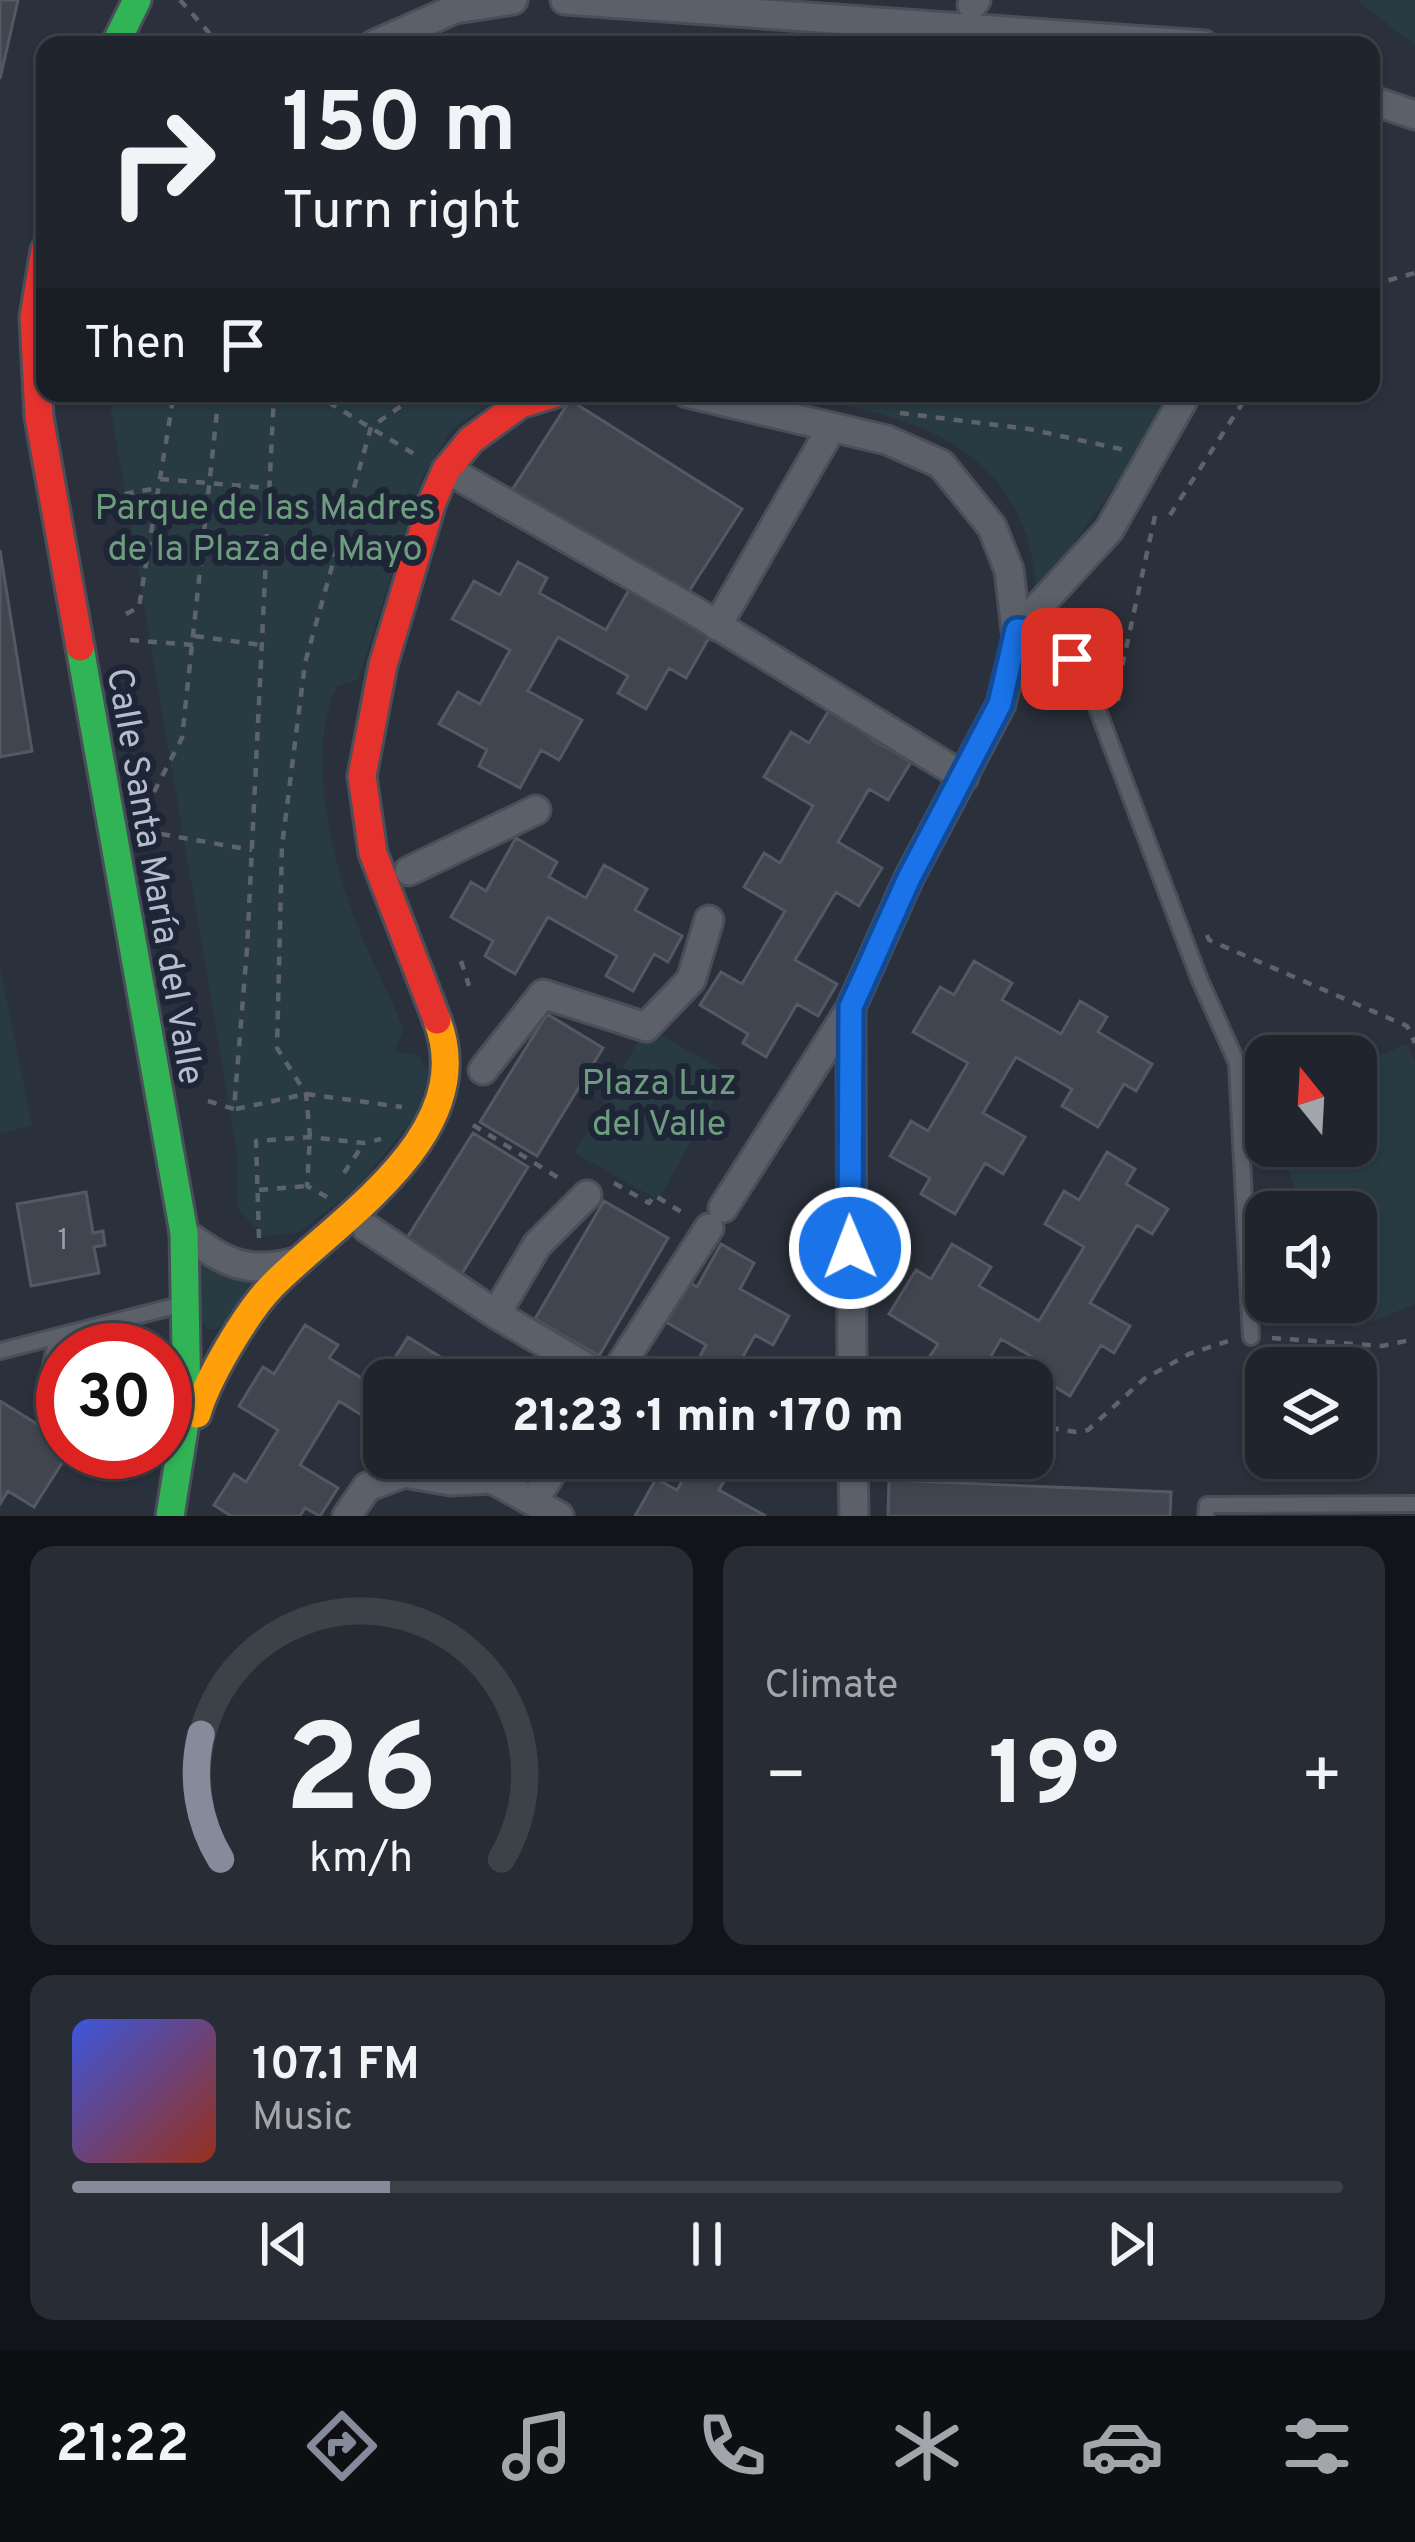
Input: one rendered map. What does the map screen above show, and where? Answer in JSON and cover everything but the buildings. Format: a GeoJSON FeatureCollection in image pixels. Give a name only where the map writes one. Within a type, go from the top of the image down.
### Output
{"type":"FeatureCollection","features":[{"type":"Feature","properties":{"kind":"street"},"geometry":{"type":"LineString","coordinates":[[119,36],[136,0]]}},
{"type":"Feature","properties":{"kind":"street"},"geometry":{"type":"LineString","coordinates":[[394,36],[455,9],[513,0]]}},
{"type":"Feature","properties":{"kind":"street"},"geometry":{"type":"LineString","coordinates":[[565,0],[1075,36]]}},
{"type":"Feature","properties":{"kind":"street"},"geometry":{"type":"LineString","coordinates":[[1380,103],[1415,115]]}},
{"type":"Feature","properties":{"kind":"street","name":"Calle Santa María del Valle"},"geometry":{"type":"LineString","coordinates":[[36,305],[36,357]]}},
{"type":"Feature","properties":{"kind":"street","name":"Calle Santa María del Valle"},"geometry":{"type":"LineString","coordinates":[[38,402],[184,1233],[187,1323]]}},
{"type":"Feature","properties":{"kind":"street"},"geometry":{"type":"LineString","coordinates":[[192,1432],[205,1386],[269,1289],[411,1155],[438,1108],[446,1070],[442,1032],[373,853],[362,776],[382,665],[446,470],[471,440],[527,402]]}},
{"type":"Feature","properties":{"kind":"street"},"geometry":{"type":"LineString","coordinates":[[623,1359],[851,1007],[909,878],[1000,704],[1017,630],[1009,570],[992,527],[941,464],[887,440],[725,402]]}},
{"type":"Feature","properties":{"kind":"street"},"geometry":{"type":"LineString","coordinates":[[1017,630],[1109,530],[1182,402]]}},
{"type":"Feature","properties":{"kind":"street"},"geometry":{"type":"LineString","coordinates":[[717,626],[832,427]]}},
{"type":"Feature","properties":{"kind":"street"},"geometry":{"type":"LineString","coordinates":[[455,474],[964,777]]}},
{"type":"Feature","properties":{"kind":"street"},"geometry":{"type":"LineString","coordinates":[[754,684],[769,659]]}},
{"type":"Feature","properties":{"kind":"street"},"geometry":{"type":"LineString","coordinates":[[409,871],[536,810]]}},
{"type":"Feature","properties":{"kind":"street"},"geometry":{"type":"LineString","coordinates":[[483,1070],[543,994],[646,1027],[691,980],[710,920]]}},
{"type":"Feature","properties":{"kind":"street"},"geometry":{"type":"LineString","coordinates":[[851,1007],[853,1359]]}},
{"type":"Feature","properties":{"kind":"street"},"geometry":{"type":"LineString","coordinates":[[496,1314],[575,1188]]}},
{"type":"Feature","properties":{"kind":"street"},"geometry":{"type":"LineString","coordinates":[[367,1228],[573,1359]]}},
{"type":"Feature","properties":{"kind":"street"},"geometry":{"type":"LineString","coordinates":[[184,1233],[220,1258],[242,1266],[268,1270],[303,1260]]}},
{"type":"Feature","properties":{"kind":"street"},"geometry":{"type":"LineString","coordinates":[[347,1516],[367,1487],[404,1473],[451,1480],[492,1479],[560,1516]]}},
{"type":"Feature","properties":{"kind":"street","name":"Calle Santa María del Valle"},"geometry":{"type":"LineString","coordinates":[[170,1516],[179,1479]]}},
{"type":"Feature","properties":{"kind":"street"},"geometry":{"type":"LineString","coordinates":[[534,1500],[548,1479]]}},
{"type":"Feature","properties":{"kind":"street"},"geometry":{"type":"LineString","coordinates":[[853,1479],[854,1516]]}},
{"type":"Feature","properties":{"kind":"lane"},"geometry":{"type":"LineString","coordinates":[[1017,630],[1055,634],[1088,684],[1199,978],[1237,1063],[1251,1337]]}},
{"type":"Feature","properties":{"kind":"lane"},"geometry":{"type":"LineString","coordinates":[[112,1323],[188,1303]]}},
{"type":"Feature","properties":{"kind":"lane"},"geometry":{"type":"LineString","coordinates":[[0,1351],[36,1342]]}},
{"type":"Feature","properties":{"kind":"lane"},"geometry":{"type":"LineString","coordinates":[[1206,1516],[1207,1505],[1380,1510],[1415,1504]]}},
{"type":"Feature","properties":{"kind":"path"},"geometry":{"type":"LineString","coordinates":[[180,0],[212,36]]}},
{"type":"Feature","properties":{"kind":"path"},"geometry":{"type":"LineString","coordinates":[[1380,283],[1415,273]]}},
{"type":"Feature","properties":{"kind":"path"},"geometry":{"type":"LineString","coordinates":[[126,614],[139,608],[173,402]]}},
{"type":"Feature","properties":{"kind":"path"},"geometry":{"type":"LineString","coordinates":[[154,792],[182,738],[218,402]]}},
{"type":"Feature","properties":{"kind":"path"},"geometry":{"type":"LineString","coordinates":[[234,1109],[273,402]]}},
{"type":"Feature","properties":{"kind":"path"},"geometry":{"type":"LineString","coordinates":[[328,402],[406,449]]}},
{"type":"Feature","properties":{"kind":"path"},"geometry":{"type":"LineString","coordinates":[[307,1186],[306,1094],[278,1048],[282,846],[305,663],[371,427],[407,402]]}},
{"type":"Feature","properties":{"kind":"path"},"geometry":{"type":"LineString","coordinates":[[1170,515],[1243,402]]}},
{"type":"Feature","properties":{"kind":"path"},"geometry":{"type":"LineString","coordinates":[[889,412],[1029,429],[1154,456]]}},
{"type":"Feature","properties":{"kind":"path"},"geometry":{"type":"LineString","coordinates":[[160,479],[267,488]]}},
{"type":"Feature","properties":{"kind":"path"},"geometry":{"type":"LineString","coordinates":[[107,497],[158,488]]}},
{"type":"Feature","properties":{"kind":"path"},"geometry":{"type":"LineString","coordinates":[[1118,708],[1120,676],[1161,492]]}},
{"type":"Feature","properties":{"kind":"path"},"geometry":{"type":"LineString","coordinates":[[130,640],[261,645]]}},
{"type":"Feature","properties":{"kind":"path"},"geometry":{"type":"LineString","coordinates":[[161,835],[251,850]]}},
{"type":"Feature","properties":{"kind":"path"},"geometry":{"type":"LineString","coordinates":[[1198,918],[1209,940],[1407,1026],[1415,1043]]}},
{"type":"Feature","properties":{"kind":"path"},"geometry":{"type":"LineString","coordinates":[[461,961],[469,986]]}},
{"type":"Feature","properties":{"kind":"path"},"geometry":{"type":"LineString","coordinates":[[208,1101],[234,1109],[306,1094],[406,1107]]}},
{"type":"Feature","properties":{"kind":"path"},"geometry":{"type":"LineString","coordinates":[[473,1125],[575,1188]]}},
{"type":"Feature","properties":{"kind":"path"},"geometry":{"type":"LineString","coordinates":[[260,1245],[256,1141],[310,1137],[364,1143],[387,1138]]}},
{"type":"Feature","properties":{"kind":"path"},"geometry":{"type":"LineString","coordinates":[[340,1180],[364,1143]]}},
{"type":"Feature","properties":{"kind":"path"},"geometry":{"type":"LineString","coordinates":[[259,1190],[307,1186],[343,1206]]}},
{"type":"Feature","properties":{"kind":"path"},"geometry":{"type":"LineString","coordinates":[[1053,1428],[1088,1430],[1144,1379],[1221,1342],[1251,1337],[1382,1346],[1415,1339]]}},
{"type":"Feature","properties":{"kind":"green space"},"geometry":{"type":"Polygon","coordinates":[[[1357,0],[1415,0],[1415,45],[1357,0]]]}},
{"type":"Feature","properties":{"kind":"green space","name":"Parque de las Madres de la Plaza de Mayo"},"geometry":{"type":"Polygon","coordinates":[[[110,402],[491,402],[452,429],[423,476],[358,680],[337,686],[323,744],[333,846],[362,937],[403,1030],[395,1052],[419,1055],[428,1073],[418,1112],[358,1186],[300,1232],[264,1236],[238,1209],[237,1152],[110,402]]]}},
{"type":"Feature","properties":{"kind":"green space"},"geometry":{"type":"Polygon","coordinates":[[[829,402],[1175,402],[1037,595],[1028,540],[1011,502],[989,473],[963,450],[932,433],[829,402]]]}},
{"type":"Feature","properties":{"kind":"green space"},"geometry":{"type":"Polygon","coordinates":[[[0,966],[32,1126],[0,1133],[0,966]]]}},
{"type":"Feature","properties":{"kind":"green space","name":"Plaza Luz del Valle"},"geometry":{"type":"Polygon","coordinates":[[[646,1027],[729,1074],[658,1200],[575,1153],[646,1027]]]}},
{"type":"Feature","properties":{"kind":"green space"},"geometry":{"type":"Polygon","coordinates":[[[1407,1044],[1415,1062],[1415,1304],[1377,1320],[1377,1191],[1296,1191],[1287,1167],[1377,1167],[1377,1057],[1407,1044]]]}},
{"type":"Feature","properties":{"kind":"green space"},"geometry":{"type":"Polygon","coordinates":[[[204,1265],[250,1278],[254,1286],[229,1320],[209,1330],[199,1319],[194,1272],[204,1265]]]}},
{"type":"Feature","properties":{"kind":"traffic: fast"},"geometry":{"type":"LineString","coordinates":[[119,36],[137,0]]}},
{"type":"Feature","properties":{"kind":"traffic: fast"},"geometry":{"type":"LineString","coordinates":[[80,647],[184,1233],[187,1410],[170,1516]]}},
{"type":"Feature","properties":{"kind":"traffic: slow"},"geometry":{"type":"LineString","coordinates":[[197,1414],[218,1365],[262,1298],[365,1202],[422,1136],[439,1100],[445,1061],[437,1020]]}},
{"type":"Feature","properties":{"kind":"traffic: jam"},"geometry":{"type":"LineString","coordinates":[[36,305],[36,357]]}},
{"type":"Feature","properties":{"kind":"traffic: jam"},"geometry":{"type":"LineString","coordinates":[[38,402],[80,647]]}},
{"type":"Feature","properties":{"kind":"traffic: jam"},"geometry":{"type":"LineString","coordinates":[[437,1020],[373,853],[362,776],[383,665],[446,470],[471,440],[527,402]]}},
{"type":"Feature","properties":{"kind":"route"},"geometry":{"type":"LineString","coordinates":[[850,1248],[851,1007],[909,878],[1000,704],[1017,630],[1055,634],[1072,659]]}}]}
